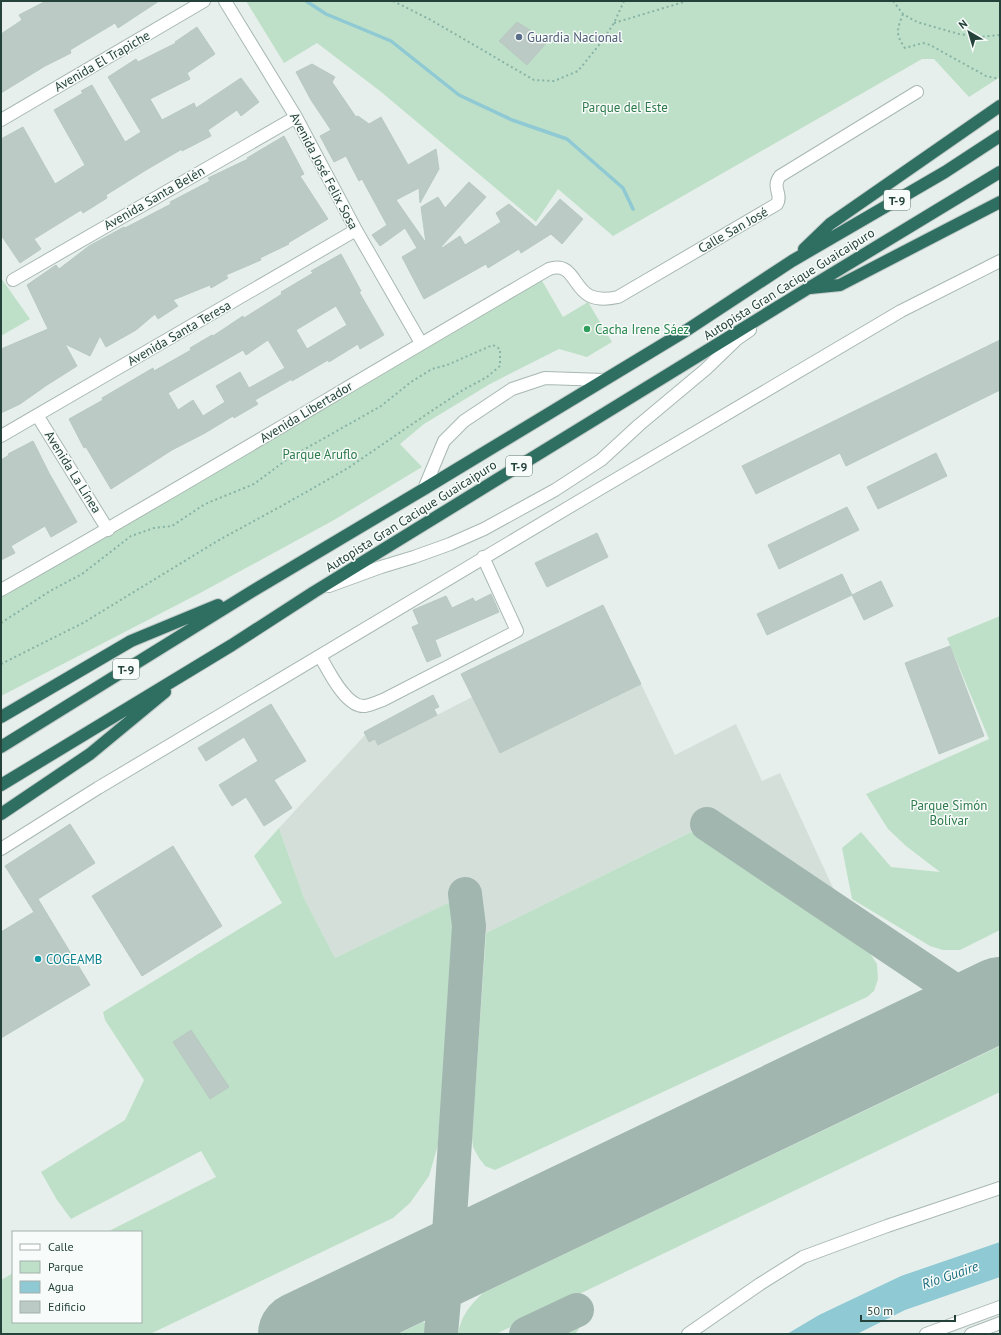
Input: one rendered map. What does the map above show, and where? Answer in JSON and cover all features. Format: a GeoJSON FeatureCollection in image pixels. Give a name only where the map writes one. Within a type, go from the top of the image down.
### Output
{"type":"FeatureCollection","features":[{"type":"Feature","properties":{"kind":"highway"},"geometry":{"type":"LineString","coordinates":[[792,261],[830,224],[1000,106]]}},
{"type":"Feature","properties":{"kind":"highway","name":"Autopista Gran Cacique Guaicaipuro"},"geometry":{"type":"LineString","coordinates":[[1,747],[251,592],[687,330],[792,261],[945,172],[1000,136]]}},
{"type":"Feature","properties":{"kind":"highway","name":"Autopista Gran Cacique Guaicaipuro"},"geometry":{"type":"LineString","coordinates":[[1,785],[232,645],[314,592],[1000,172]]}},
{"type":"Feature","properties":{"kind":"highway"},"geometry":{"type":"LineString","coordinates":[[807,289],[840,285],[1000,202]]}},
{"type":"Feature","properties":{"kind":"highway"},"geometry":{"type":"LineString","coordinates":[[1,717],[131,642],[251,592]]}},
{"type":"Feature","properties":{"kind":"highway"},"geometry":{"type":"LineString","coordinates":[[1,814],[90,754],[197,666]]}},
{"type":"Feature","properties":{"kind":"street","name":"Avenida El Trapiche"},"geometry":{"type":"LineString","coordinates":[[1,120],[204,1]]}},
{"type":"Feature","properties":{"kind":"street","name":"Avenida José Felix Sosa"},"geometry":{"type":"LineString","coordinates":[[224,1],[296,116],[356,230],[421,343]]}},
{"type":"Feature","properties":{"kind":"street","name":"Calle San José"},"geometry":{"type":"LineString","coordinates":[[607,299],[618,297],[777,204],[779,199],[776,185],[780,176],[917,92]]}},
{"type":"Feature","properties":{"kind":"street","name":"Avenida Santa Belén"},"geometry":{"type":"LineString","coordinates":[[13,280],[296,116]]}},
{"type":"Feature","properties":{"kind":"street","name":"Avenida Santa Teresa"},"geometry":{"type":"LineString","coordinates":[[1,436],[356,230]]}},
{"type":"Feature","properties":{"kind":"street"},"geometry":{"type":"LineString","coordinates":[[1,848],[98,788],[483,558],[901,312],[1000,261]]}},
{"type":"Feature","properties":{"kind":"street","name":"Avenida Libertador"},"geometry":{"type":"LineString","coordinates":[[1,590],[108,530],[421,343],[549,269],[557,267],[563,268],[569,273],[585,293],[591,297],[607,299]]}},
{"type":"Feature","properties":{"kind":"street"},"geometry":{"type":"LineString","coordinates":[[314,592],[381,567],[450,544],[484,529],[555,490],[600,460],[706,369],[737,339],[788,302]]}},
{"type":"Feature","properties":{"kind":"street"},"geometry":{"type":"LineString","coordinates":[[424,489],[444,441],[464,421],[512,389],[545,378],[604,380]]}},
{"type":"Feature","properties":{"kind":"street","name":"Avenida La Línea"},"geometry":{"type":"LineString","coordinates":[[37,415],[108,530]]}},
{"type":"Feature","properties":{"kind":"street"},"geometry":{"type":"LineString","coordinates":[[320,656],[339,688],[350,701],[364,706],[383,700],[517,631],[483,558]]}},
{"type":"Feature","properties":{"kind":"street"},"geometry":{"type":"LineString","coordinates":[[688,1334],[760,1284],[803,1257],[887,1226],[1000,1188]]}},
{"type":"Feature","properties":{"kind":"street"},"geometry":{"type":"LineString","coordinates":[[926,1334],[1000,1307]]}},
{"type":"Feature","properties":{"kind":"street"},"geometry":{"type":"LineString","coordinates":[[971,1334],[1000,1323]]}},
{"type":"Feature","properties":{"kind":"path"},"geometry":{"type":"LineString","coordinates":[[393,1],[438,23],[534,80],[554,81],[578,71],[614,24],[624,1]]}},
{"type":"Feature","properties":{"kind":"path"},"geometry":{"type":"LineString","coordinates":[[614,24],[687,1]]}},
{"type":"Feature","properties":{"kind":"path"},"geometry":{"type":"LineString","coordinates":[[893,1],[903,14],[917,22],[959,34],[980,37],[1000,35]]}},
{"type":"Feature","properties":{"kind":"path"},"geometry":{"type":"LineString","coordinates":[[903,14],[898,26],[898,38],[905,48],[923,43],[930,45],[986,76],[1000,79]]}},
{"type":"Feature","properties":{"kind":"path"},"geometry":{"type":"LineString","coordinates":[[1,623],[50,591],[82,574],[131,536],[154,528],[172,526],[205,504],[254,484],[289,458],[381,406],[411,382],[432,369],[447,365],[493,345],[500,349],[500,366],[487,377],[463,390],[348,468],[287,504],[219,540],[82,623],[1,664]]}},
{"type":"Feature","properties":{"kind":"shaded area"},"geometry":{"type":"Polygon","coordinates":[[[641,684],[675,755],[736,724],[762,781],[780,773],[846,916],[707,824],[486,933],[469,926],[465,895],[335,958],[304,898],[279,828],[365,735],[369,742],[375,739],[379,745],[472,697],[500,753],[641,684]]]}},
{"type":"Feature","properties":{"kind":"green space","name":"Parque del Este"},"geometry":{"type":"Polygon","coordinates":[[[246,1],[1000,1],[1000,77],[969,97],[934,59],[922,59],[613,236],[558,189],[536,222],[380,91],[317,43],[284,63],[246,1]]]}},
{"type":"Feature","properties":{"kind":"green space"},"geometry":{"type":"Polygon","coordinates":[[[1,278],[30,319],[1,336],[1,278]]]}},
{"type":"Feature","properties":{"kind":"green space","name":"Parque Aruflo"},"geometry":{"type":"Polygon","coordinates":[[[541,279],[563,317],[588,302],[612,342],[587,357],[559,349],[490,384],[424,424],[400,444],[422,467],[334,520],[202,592],[1,696],[1,590],[541,279]]]}},
{"type":"Feature","properties":{"kind":"green space","name":"Parque Simón Bolívar"},"geometry":{"type":"Polygon","coordinates":[[[1000,616],[1000,930],[960,950],[943,950],[930,946],[852,899],[842,848],[861,832],[891,867],[940,872],[906,846],[888,829],[866,794],[989,739],[947,638],[1000,616]]]}},
{"type":"Feature","properties":{"kind":"green space"},"geometry":{"type":"Polygon","coordinates":[[[279,828],[304,898],[335,958],[456,899],[438,1145],[429,1176],[410,1203],[393,1218],[150,1334],[1,1334],[1,1280],[12,1274],[12,1323],[142,1323],[142,1231],[109,1231],[216,1177],[201,1151],[71,1219],[57,1200],[41,1172],[125,1120],[144,1080],[105,1020],[103,1012],[282,903],[254,856],[279,828]]]}},
{"type":"Feature","properties":{"kind":"green space"},"geometry":{"type":"Polygon","coordinates":[[[691,832],[869,952],[877,964],[878,979],[874,991],[867,997],[495,1170],[485,1166],[473,1147],[472,1137],[486,933],[691,832]]]}},
{"type":"Feature","properties":{"kind":"green space"},"geometry":{"type":"Polygon","coordinates":[[[1000,1046],[1000,1092],[496,1334],[458,1334],[461,1322],[467,1311],[483,1293],[1000,1046]]]}},
{"type":"Feature","properties":{"kind":"green space"},"geometry":{"type":"Polygon","coordinates":[[[423,1322],[425,1323],[426,1334],[398,1334],[423,1322]]]}},
{"type":"Feature","properties":{"kind":"green space"},"geometry":{"type":"Polygon","coordinates":[[[576,1325],[579,1329],[575,1334],[555,1334],[576,1325]]]}},
{"type":"Feature","properties":{"kind":"water","name":"Río Guaire"},"geometry":{"type":"Polygon","coordinates":[[[1000,1242],[1000,1277],[905,1310],[857,1334],[787,1334],[819,1315],[901,1276],[1000,1242]]]}},
{"type":"Feature","properties":{"kind":"building"},"geometry":{"type":"Polygon","coordinates":[[[46,1],[159,1],[118,28],[115,23],[70,50],[71,53],[45,66],[1,93],[1,34],[22,20],[19,15],[46,1]]]}},
{"type":"Feature","properties":{"kind":"building"},"geometry":{"type":"Polygon","coordinates":[[[517,22],[548,41],[527,65],[499,41],[517,22]]]}},
{"type":"Feature","properties":{"kind":"building"},"geometry":{"type":"Polygon","coordinates":[[[197,27],[215,54],[187,73],[190,79],[150,99],[162,120],[194,103],[196,108],[241,78],[259,102],[241,116],[237,110],[208,130],[211,136],[182,151],[182,149],[106,195],[107,198],[83,213],[81,210],[34,239],[41,249],[20,263],[1,235],[1,139],[23,127],[55,184],[85,165],[54,110],[83,93],[81,91],[92,85],[125,142],[141,132],[108,77],[136,59],[138,62],[176,43],[175,42],[197,27]]]}},
{"type":"Feature","properties":{"kind":"building"},"geometry":{"type":"Polygon","coordinates":[[[312,64],[335,77],[332,82],[356,117],[358,116],[369,124],[381,117],[408,165],[436,149],[439,169],[420,203],[419,188],[396,200],[426,243],[421,207],[438,197],[445,208],[469,182],[486,197],[441,247],[442,248],[460,236],[465,245],[501,222],[496,213],[509,204],[536,227],[560,199],[583,219],[562,244],[551,234],[521,253],[519,249],[488,268],[486,264],[424,299],[402,257],[417,248],[405,228],[380,246],[372,235],[387,225],[362,179],[359,181],[346,156],[334,162],[320,136],[331,130],[311,100],[296,72],[312,64]]]}},
{"type":"Feature","properties":{"kind":"building"},"geometry":{"type":"Polygon","coordinates":[[[284,136],[304,174],[300,176],[328,219],[288,243],[289,244],[260,258],[261,260],[226,275],[228,278],[211,288],[210,285],[173,300],[178,306],[158,319],[155,314],[136,330],[106,347],[100,336],[90,356],[65,344],[77,366],[20,404],[1,413],[1,349],[48,329],[27,285],[56,265],[59,269],[89,246],[171,204],[170,202],[210,181],[208,178],[248,159],[247,158],[284,136]]]}},
{"type":"Feature","properties":{"kind":"building"},"geometry":{"type":"Polygon","coordinates":[[[341,254],[361,291],[359,292],[384,335],[360,349],[358,344],[329,362],[328,360],[292,381],[292,379],[255,400],[258,404],[234,418],[233,416],[205,433],[172,450],[111,489],[86,447],[84,448],[69,419],[103,400],[102,398],[153,368],[154,371],[191,350],[190,348],[212,335],[213,336],[243,316],[244,318],[282,294],[281,292],[313,273],[311,271],[341,254]],[[336,306],[296,330],[307,349],[347,325],[336,306]],[[268,340],[246,355],[243,350],[168,393],[178,410],[193,400],[203,416],[225,402],[216,386],[240,372],[249,388],[285,368],[268,340]]]}},
{"type":"Feature","properties":{"kind":"building"},"geometry":{"type":"Polygon","coordinates":[[[1000,340],[1000,390],[846,466],[840,453],[756,494],[742,466],[1000,340]]]}},
{"type":"Feature","properties":{"kind":"building"},"geometry":{"type":"Polygon","coordinates":[[[33,441],[49,473],[77,522],[51,537],[45,526],[11,546],[15,553],[1,560],[1,460],[9,455],[8,454],[33,441]]]}},
{"type":"Feature","properties":{"kind":"building"},"geometry":{"type":"Polygon","coordinates":[[[936,453],[947,476],[878,509],[867,487],[936,453]]]}},
{"type":"Feature","properties":{"kind":"building"},"geometry":{"type":"Polygon","coordinates":[[[847,507],[859,530],[779,569],[768,545],[847,507]]]}},
{"type":"Feature","properties":{"kind":"building"},"geometry":{"type":"Polygon","coordinates":[[[597,533],[608,557],[547,587],[535,563],[597,533]]]}},
{"type":"Feature","properties":{"kind":"building"},"geometry":{"type":"Polygon","coordinates":[[[842,574],[852,595],[767,635],[757,614],[842,574]]]}},
{"type":"Feature","properties":{"kind":"building"},"geometry":{"type":"Polygon","coordinates":[[[881,581],[893,606],[864,620],[852,595],[881,581]]]}},
{"type":"Feature","properties":{"kind":"building"},"geometry":{"type":"Polygon","coordinates":[[[491,594],[499,612],[435,640],[441,656],[427,662],[412,627],[419,624],[413,610],[446,596],[452,608],[473,598],[475,602],[491,594]]]}},
{"type":"Feature","properties":{"kind":"building"},"geometry":{"type":"Polygon","coordinates":[[[603,605],[641,684],[500,753],[461,674],[603,605]]]}},
{"type":"Feature","properties":{"kind":"building"},"geometry":{"type":"Polygon","coordinates":[[[950,646],[984,736],[939,754],[905,663],[950,646]]]}},
{"type":"Feature","properties":{"kind":"building"},"geometry":{"type":"Polygon","coordinates":[[[433,695],[439,707],[434,709],[437,715],[378,745],[375,739],[369,742],[364,732],[433,695]]]}},
{"type":"Feature","properties":{"kind":"building"},"geometry":{"type":"Polygon","coordinates":[[[271,704],[306,761],[274,780],[292,808],[264,826],[246,797],[232,806],[219,785],[258,761],[244,737],[206,761],[198,748],[271,704]]]}},
{"type":"Feature","properties":{"kind":"building","name":"COGEAMB"},"geometry":{"type":"Polygon","coordinates":[[[70,824],[95,863],[38,899],[90,985],[1,1038],[1,932],[34,912],[5,866],[70,824]]]}},
{"type":"Feature","properties":{"kind":"building"},"geometry":{"type":"Polygon","coordinates":[[[173,846],[222,926],[142,976],[92,896],[173,846]]]}},
{"type":"Feature","properties":{"kind":"building"},"geometry":{"type":"Polygon","coordinates":[[[191,1030],[229,1087],[210,1099],[173,1042],[191,1030]]]}},
{"type":"Feature","properties":{"kind":"waterway"},"geometry":{"type":"LineString","coordinates":[[306,1],[326,14],[391,41],[459,95],[512,120],[567,139],[623,188],[633,209]]}},
{"type":"Feature","properties":{"kind":"taxiway"},"geometry":{"type":"LineString","coordinates":[[707,824],[981,1008]]}},
{"type":"Feature","properties":{"kind":"taxiway"},"geometry":{"type":"LineString","coordinates":[[441,1334],[469,926],[465,894]]}},
{"type":"Feature","properties":{"kind":"taxiway"},"geometry":{"type":"LineString","coordinates":[[526,1334],[577,1310]]}},
{"type":"Feature","properties":{"kind":"runway"},"geometry":{"type":"LineString","coordinates":[[300,1334],[1000,999]]}},
{"type":"Feature","properties":{"kind":"place","name":"Guardia Nacional"},"geometry":{"type":"Point","coordinates":[519,37]}},
{"type":"Feature","properties":{"kind":"place","name":"Cacha Irene Sáez"},"geometry":{"type":"Point","coordinates":[587,329]}},
{"type":"Feature","properties":{"kind":"place","name":"COGEAMB"},"geometry":{"type":"Point","coordinates":[38,959]}}]}
